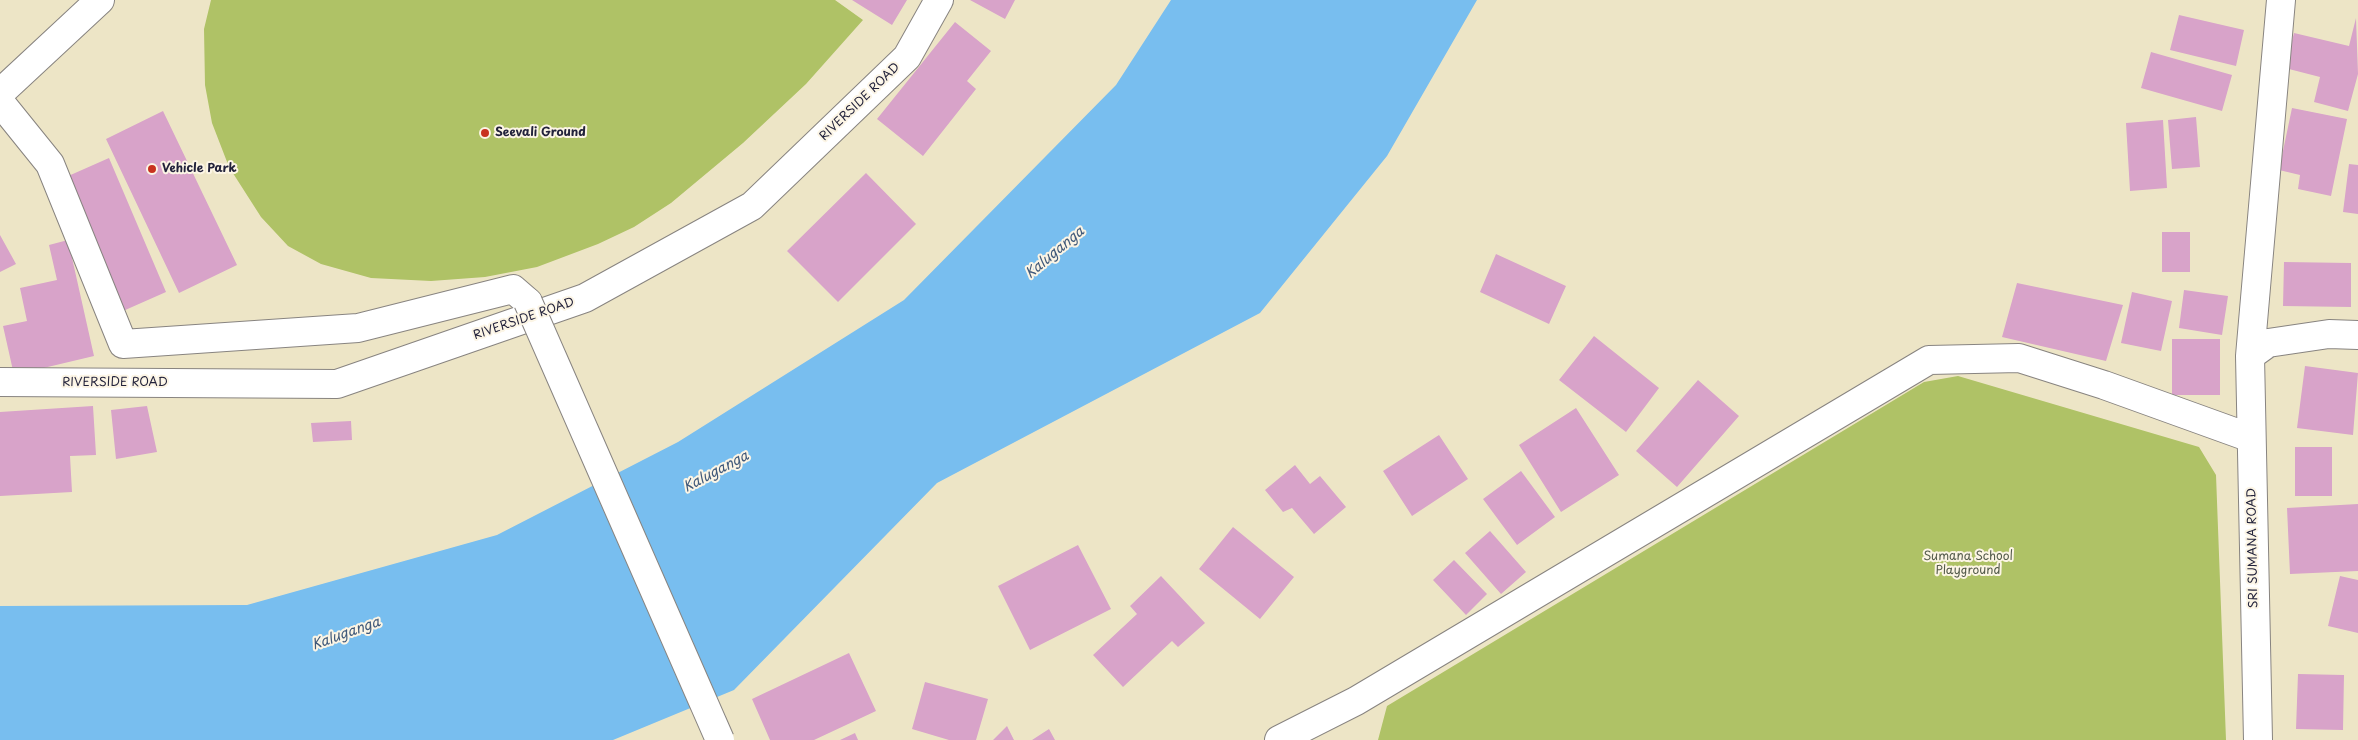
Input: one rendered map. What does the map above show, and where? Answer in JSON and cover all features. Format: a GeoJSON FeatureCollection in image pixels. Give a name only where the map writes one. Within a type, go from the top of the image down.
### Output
{"type":"FeatureCollection","features":[{"type":"Feature","properties":{"kind":"street"},"geometry":{"type":"LineString","coordinates":[[0,93],[100,0]]}},
{"type":"Feature","properties":{"kind":"street","name":"RIVERSIDE ROAD"},"geometry":{"type":"LineString","coordinates":[[0,382],[337,384],[586,298],[752,206],[907,57],[939,0]]}},
{"type":"Feature","properties":{"kind":"street","name":"SRI SUMANA ROAD"},"geometry":{"type":"LineString","coordinates":[[2258,740],[2250,356],[2281,0]]}},
{"type":"Feature","properties":{"kind":"street"},"geometry":{"type":"LineString","coordinates":[[0,102],[50,164],[123,344],[358,328],[513,289],[528,302],[720,740]]}},
{"type":"Feature","properties":{"kind":"street"},"geometry":{"type":"LineString","coordinates":[[2250,356],[2268,343],[2329,334],[2358,336]]}},
{"type":"Feature","properties":{"kind":"street"},"geometry":{"type":"LineString","coordinates":[[1280,740],[1356,701],[1929,360],[2019,358],[2104,385],[2251,438]]}},
{"type":"Feature","properties":{"kind":"green space","name":"Seevali Ground"},"geometry":{"type":"Polygon","coordinates":[[[211,0],[835,0],[863,20],[806,84],[743,143],[671,203],[634,227],[598,244],[537,267],[485,277],[431,281],[371,278],[321,264],[288,246],[261,217],[229,167],[212,123],[205,85],[204,29],[211,0]]]}},
{"type":"Feature","properties":{"kind":"green space","name":"Sumana School Playground"},"geometry":{"type":"Polygon","coordinates":[[[1958,376],[2199,447],[2216,475],[2226,740],[1378,740],[1387,706],[1924,382],[1958,376]]]}},
{"type":"Feature","properties":{"kind":"water","name":"Kaluganga"},"geometry":{"type":"Polygon","coordinates":[[[1171,0],[1477,0],[1387,156],[1260,313],[937,483],[734,690],[613,740],[0,740],[0,606],[247,605],[497,535],[678,442],[904,300],[1116,85],[1171,0]]]}},
{"type":"Feature","properties":{"kind":"building"},"geometry":{"type":"Polygon","coordinates":[[[852,0],[907,0],[892,25],[852,0]]]}},
{"type":"Feature","properties":{"kind":"building"},"geometry":{"type":"Polygon","coordinates":[[[970,0],[1015,0],[1005,19],[970,0]]]}},
{"type":"Feature","properties":{"kind":"building"},"geometry":{"type":"Polygon","coordinates":[[[2179,15],[2244,30],[2236,66],[2170,50],[2179,15]]]}},
{"type":"Feature","properties":{"kind":"building"},"geometry":{"type":"Polygon","coordinates":[[[2356,18],[2358,74],[2348,111],[2314,102],[2320,77],[2285,68],[2294,33],[2349,46],[2356,18]]]}},
{"type":"Feature","properties":{"kind":"building"},"geometry":{"type":"Polygon","coordinates":[[[955,22],[991,51],[967,81],[976,89],[923,156],[877,119],[955,22]]]}},
{"type":"Feature","properties":{"kind":"building"},"geometry":{"type":"Polygon","coordinates":[[[2151,52],[2232,75],[2222,111],[2141,88],[2151,52]]]}},
{"type":"Feature","properties":{"kind":"building"},"geometry":{"type":"Polygon","coordinates":[[[2292,108],[2347,119],[2331,196],[2298,189],[2300,175],[2279,170],[2292,108]]]}},
{"type":"Feature","properties":{"kind":"building"},"geometry":{"type":"Polygon","coordinates":[[[163,111],[237,265],[179,293],[106,139],[163,111]]]}},
{"type":"Feature","properties":{"kind":"building"},"geometry":{"type":"Polygon","coordinates":[[[2196,117],[2200,167],[2172,169],[2168,120],[2196,117]]]}},
{"type":"Feature","properties":{"kind":"building"},"geometry":{"type":"Polygon","coordinates":[[[2163,120],[2167,188],[2130,191],[2126,123],[2163,120]]]}},
{"type":"Feature","properties":{"kind":"building"},"geometry":{"type":"Polygon","coordinates":[[[109,158],[166,292],[123,311],[66,177],[109,158]]]}},
{"type":"Feature","properties":{"kind":"building"},"geometry":{"type":"Polygon","coordinates":[[[2349,164],[2358,165],[2358,214],[2343,212],[2349,164]]]}},
{"type":"Feature","properties":{"kind":"building"},"geometry":{"type":"Polygon","coordinates":[[[866,173],[916,224],[838,302],[787,251],[866,173]]]}},
{"type":"Feature","properties":{"kind":"building"},"geometry":{"type":"Polygon","coordinates":[[[2162,232],[2190,232],[2190,272],[2162,272],[2162,232]]]}},
{"type":"Feature","properties":{"kind":"building"},"geometry":{"type":"Polygon","coordinates":[[[0,235],[16,264],[0,272],[0,235]]]}},
{"type":"Feature","properties":{"kind":"building"},"geometry":{"type":"Polygon","coordinates":[[[68,240],[94,356],[14,375],[3,326],[27,321],[20,288],[57,280],[49,245],[68,240]]]}},
{"type":"Feature","properties":{"kind":"building"},"geometry":{"type":"Polygon","coordinates":[[[1496,254],[1566,286],[1549,324],[1480,292],[1496,254]]]}},
{"type":"Feature","properties":{"kind":"building"},"geometry":{"type":"Polygon","coordinates":[[[2284,262],[2351,263],[2351,307],[2283,306],[2284,262]]]}},
{"type":"Feature","properties":{"kind":"building"},"geometry":{"type":"Polygon","coordinates":[[[2017,283],[2123,305],[2106,361],[2002,337],[2017,283]]]}},
{"type":"Feature","properties":{"kind":"building"},"geometry":{"type":"Polygon","coordinates":[[[2184,290],[2228,296],[2222,335],[2179,328],[2184,290]]]}},
{"type":"Feature","properties":{"kind":"building"},"geometry":{"type":"Polygon","coordinates":[[[2132,292],[2172,301],[2161,351],[2121,343],[2132,292]]]}},
{"type":"Feature","properties":{"kind":"building"},"geometry":{"type":"Polygon","coordinates":[[[1594,336],[1659,388],[1626,432],[1559,380],[1594,336]]]}},
{"type":"Feature","properties":{"kind":"building"},"geometry":{"type":"Polygon","coordinates":[[[2172,339],[2220,339],[2220,395],[2172,395],[2172,339]]]}},
{"type":"Feature","properties":{"kind":"building"},"geometry":{"type":"Polygon","coordinates":[[[2305,366],[2358,373],[2353,435],[2297,428],[2305,366]]]}},
{"type":"Feature","properties":{"kind":"building"},"geometry":{"type":"Polygon","coordinates":[[[1698,380],[1739,416],[1677,487],[1636,451],[1698,380]]]}},
{"type":"Feature","properties":{"kind":"building"},"geometry":{"type":"Polygon","coordinates":[[[93,406],[96,455],[70,456],[72,492],[0,496],[0,412],[93,406]]]}},
{"type":"Feature","properties":{"kind":"building"},"geometry":{"type":"Polygon","coordinates":[[[147,406],[157,452],[116,459],[111,410],[147,406]]]}},
{"type":"Feature","properties":{"kind":"building"},"geometry":{"type":"Polygon","coordinates":[[[1576,408],[1619,475],[1561,512],[1519,445],[1576,408]]]}},
{"type":"Feature","properties":{"kind":"building"},"geometry":{"type":"Polygon","coordinates":[[[351,421],[352,440],[313,442],[311,423],[351,421]]]}},
{"type":"Feature","properties":{"kind":"building"},"geometry":{"type":"Polygon","coordinates":[[[1439,435],[1468,479],[1412,516],[1383,471],[1439,435]]]}},
{"type":"Feature","properties":{"kind":"building"},"geometry":{"type":"Polygon","coordinates":[[[2295,447],[2332,447],[2332,496],[2295,496],[2295,447]]]}},
{"type":"Feature","properties":{"kind":"building"},"geometry":{"type":"Polygon","coordinates":[[[1295,465],[1310,484],[1320,476],[1346,507],[1314,534],[1292,508],[1283,512],[1265,490],[1295,465]]]}},
{"type":"Feature","properties":{"kind":"building"},"geometry":{"type":"Polygon","coordinates":[[[1521,471],[1555,517],[1517,545],[1483,499],[1521,471]]]}},
{"type":"Feature","properties":{"kind":"building"},"geometry":{"type":"Polygon","coordinates":[[[2358,504],[2358,571],[2290,574],[2287,508],[2358,504]]]}},
{"type":"Feature","properties":{"kind":"building"},"geometry":{"type":"Polygon","coordinates":[[[1233,527],[1294,577],[1260,619],[1199,569],[1233,527]]]}},
{"type":"Feature","properties":{"kind":"building"},"geometry":{"type":"Polygon","coordinates":[[[1490,531],[1526,572],[1501,594],[1465,553],[1490,531]]]}},
{"type":"Feature","properties":{"kind":"building"},"geometry":{"type":"Polygon","coordinates":[[[1078,545],[1111,609],[1030,650],[998,586],[1078,545]]]}},
{"type":"Feature","properties":{"kind":"building"},"geometry":{"type":"Polygon","coordinates":[[[1454,560],[1487,594],[1466,615],[1433,580],[1454,560]]]}},
{"type":"Feature","properties":{"kind":"building"},"geometry":{"type":"Polygon","coordinates":[[[1161,576],[1205,623],[1178,647],[1172,641],[1123,687],[1093,655],[1137,614],[1130,606],[1161,576]]]}},
{"type":"Feature","properties":{"kind":"building"},"geometry":{"type":"Polygon","coordinates":[[[2340,576],[2358,580],[2358,633],[2328,626],[2340,576]]]}},
{"type":"Feature","properties":{"kind":"building"},"geometry":{"type":"Polygon","coordinates":[[[849,653],[876,711],[814,740],[770,740],[752,699],[849,653]]]}},
{"type":"Feature","properties":{"kind":"building"},"geometry":{"type":"Polygon","coordinates":[[[2298,674],[2344,675],[2343,730],[2296,729],[2298,674]]]}},
{"type":"Feature","properties":{"kind":"building"},"geometry":{"type":"Polygon","coordinates":[[[925,682],[988,699],[976,740],[949,740],[912,729],[925,682]]]}},
{"type":"Feature","properties":{"kind":"building"},"geometry":{"type":"Polygon","coordinates":[[[1007,726],[1014,740],[993,740],[1007,726]]]}},
{"type":"Feature","properties":{"kind":"building"},"geometry":{"type":"Polygon","coordinates":[[[1049,729],[1055,740],[1032,740],[1049,729]]]}},
{"type":"Feature","properties":{"kind":"building"},"geometry":{"type":"Polygon","coordinates":[[[855,733],[858,740],[840,740],[855,733]]]}},
{"type":"Feature","properties":{"kind":"place","name":"Seevali Ground"},"geometry":{"type":"Point","coordinates":[485,133]}},
{"type":"Feature","properties":{"kind":"place","name":"Vehicle Park"},"geometry":{"type":"Point","coordinates":[152,169]}}]}
